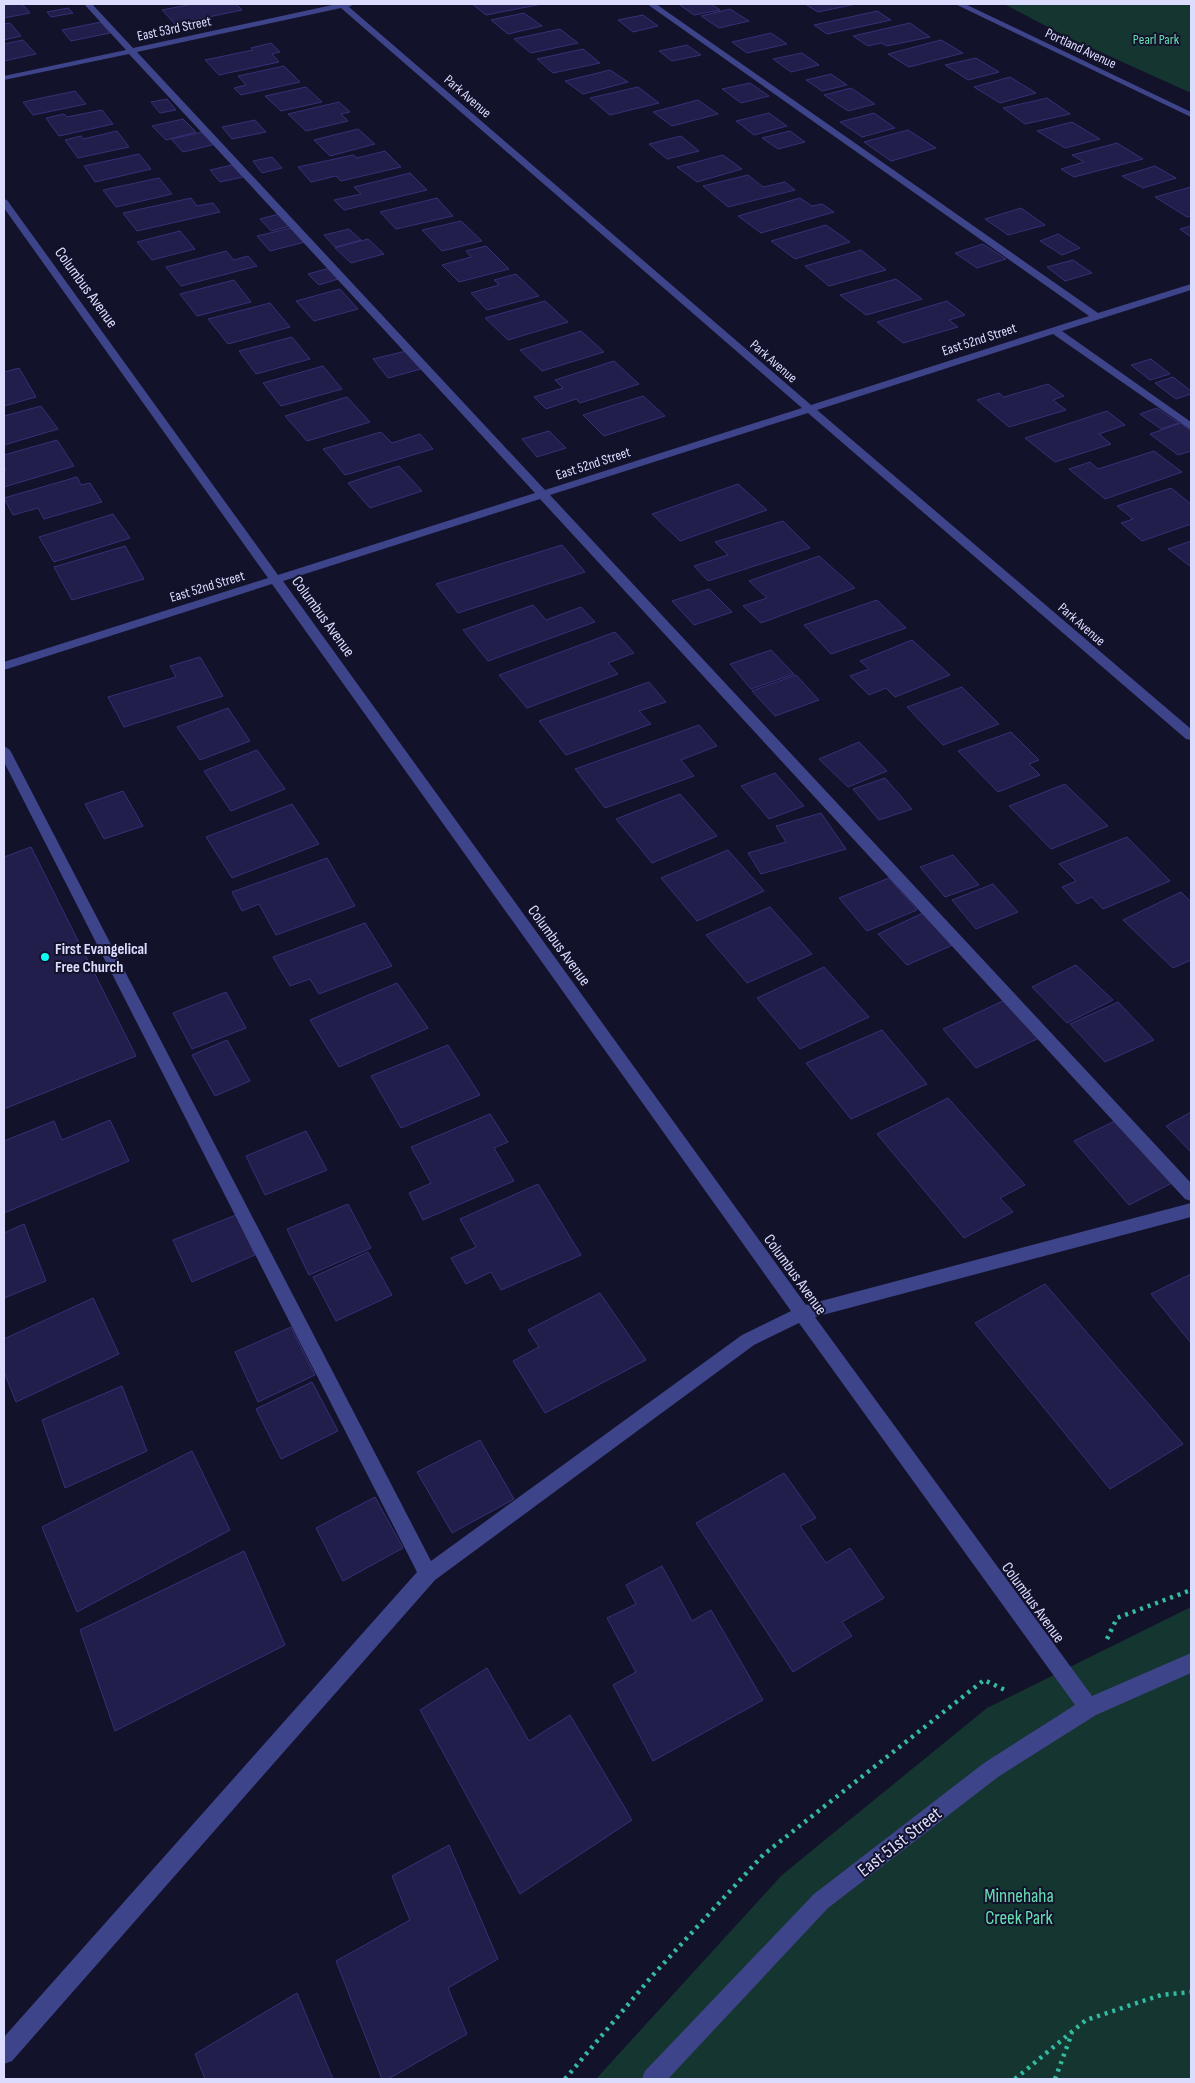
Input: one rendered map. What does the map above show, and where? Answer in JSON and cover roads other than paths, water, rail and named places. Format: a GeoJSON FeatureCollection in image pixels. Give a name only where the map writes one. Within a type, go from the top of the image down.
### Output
{"type":"FeatureCollection","features":[{"type":"Feature","properties":{"kind":"street"},"geometry":{"type":"LineString","coordinates":[[88,4],[1191,1194]]}},
{"type":"Feature","properties":{"kind":"street","name":"East 53rd Street"},"geometry":{"type":"LineString","coordinates":[[4,78],[345,4]]}},
{"type":"Feature","properties":{"kind":"street","name":"Park Avenue"},"geometry":{"type":"LineString","coordinates":[[345,4],[809,410],[1191,736]]}},
{"type":"Feature","properties":{"kind":"street"},"geometry":{"type":"LineString","coordinates":[[651,4],[1097,317]]}},
{"type":"Feature","properties":{"kind":"street","name":"Portland Avenue"},"geometry":{"type":"LineString","coordinates":[[959,4],[1191,115]]}},
{"type":"Feature","properties":{"kind":"street","name":"Columbus Avenue"},"geometry":{"type":"LineString","coordinates":[[4,202],[802,1314],[1090,1708]]}},
{"type":"Feature","properties":{"kind":"street","name":"East 52nd Street"},"geometry":{"type":"LineString","coordinates":[[4,666],[1191,287]]}},
{"type":"Feature","properties":{"kind":"street"},"geometry":{"type":"LineString","coordinates":[[1054,330],[1191,426]]}},
{"type":"Feature","properties":{"kind":"street"},"geometry":{"type":"LineString","coordinates":[[4,750],[428,1574]]}},
{"type":"Feature","properties":{"kind":"street"},"geometry":{"type":"LineString","coordinates":[[4,2054],[428,1574],[748,1340],[802,1314],[1191,1210]]}},
{"type":"Feature","properties":{"kind":"street","name":"East 51st Street"},"geometry":{"type":"LineString","coordinates":[[654,2079],[662,2068],[822,1901],[991,1770],[1090,1708],[1160,1675],[1191,1663]]}},
{"type":"Feature","properties":{"kind":"place","name":"First Evangelical Free Church"},"geometry":{"type":"Point","coordinates":[45,957]}},
{"type":"Feature","properties":{"kind":"park label","name":"Pearl Park"},"geometry":{"type":"Point","coordinates":[1156,39]}},
{"type":"Feature","properties":{"kind":"park label","name":"Minnehaha Creek Park"},"geometry":{"type":"Point","coordinates":[1019,1906]}}]}
